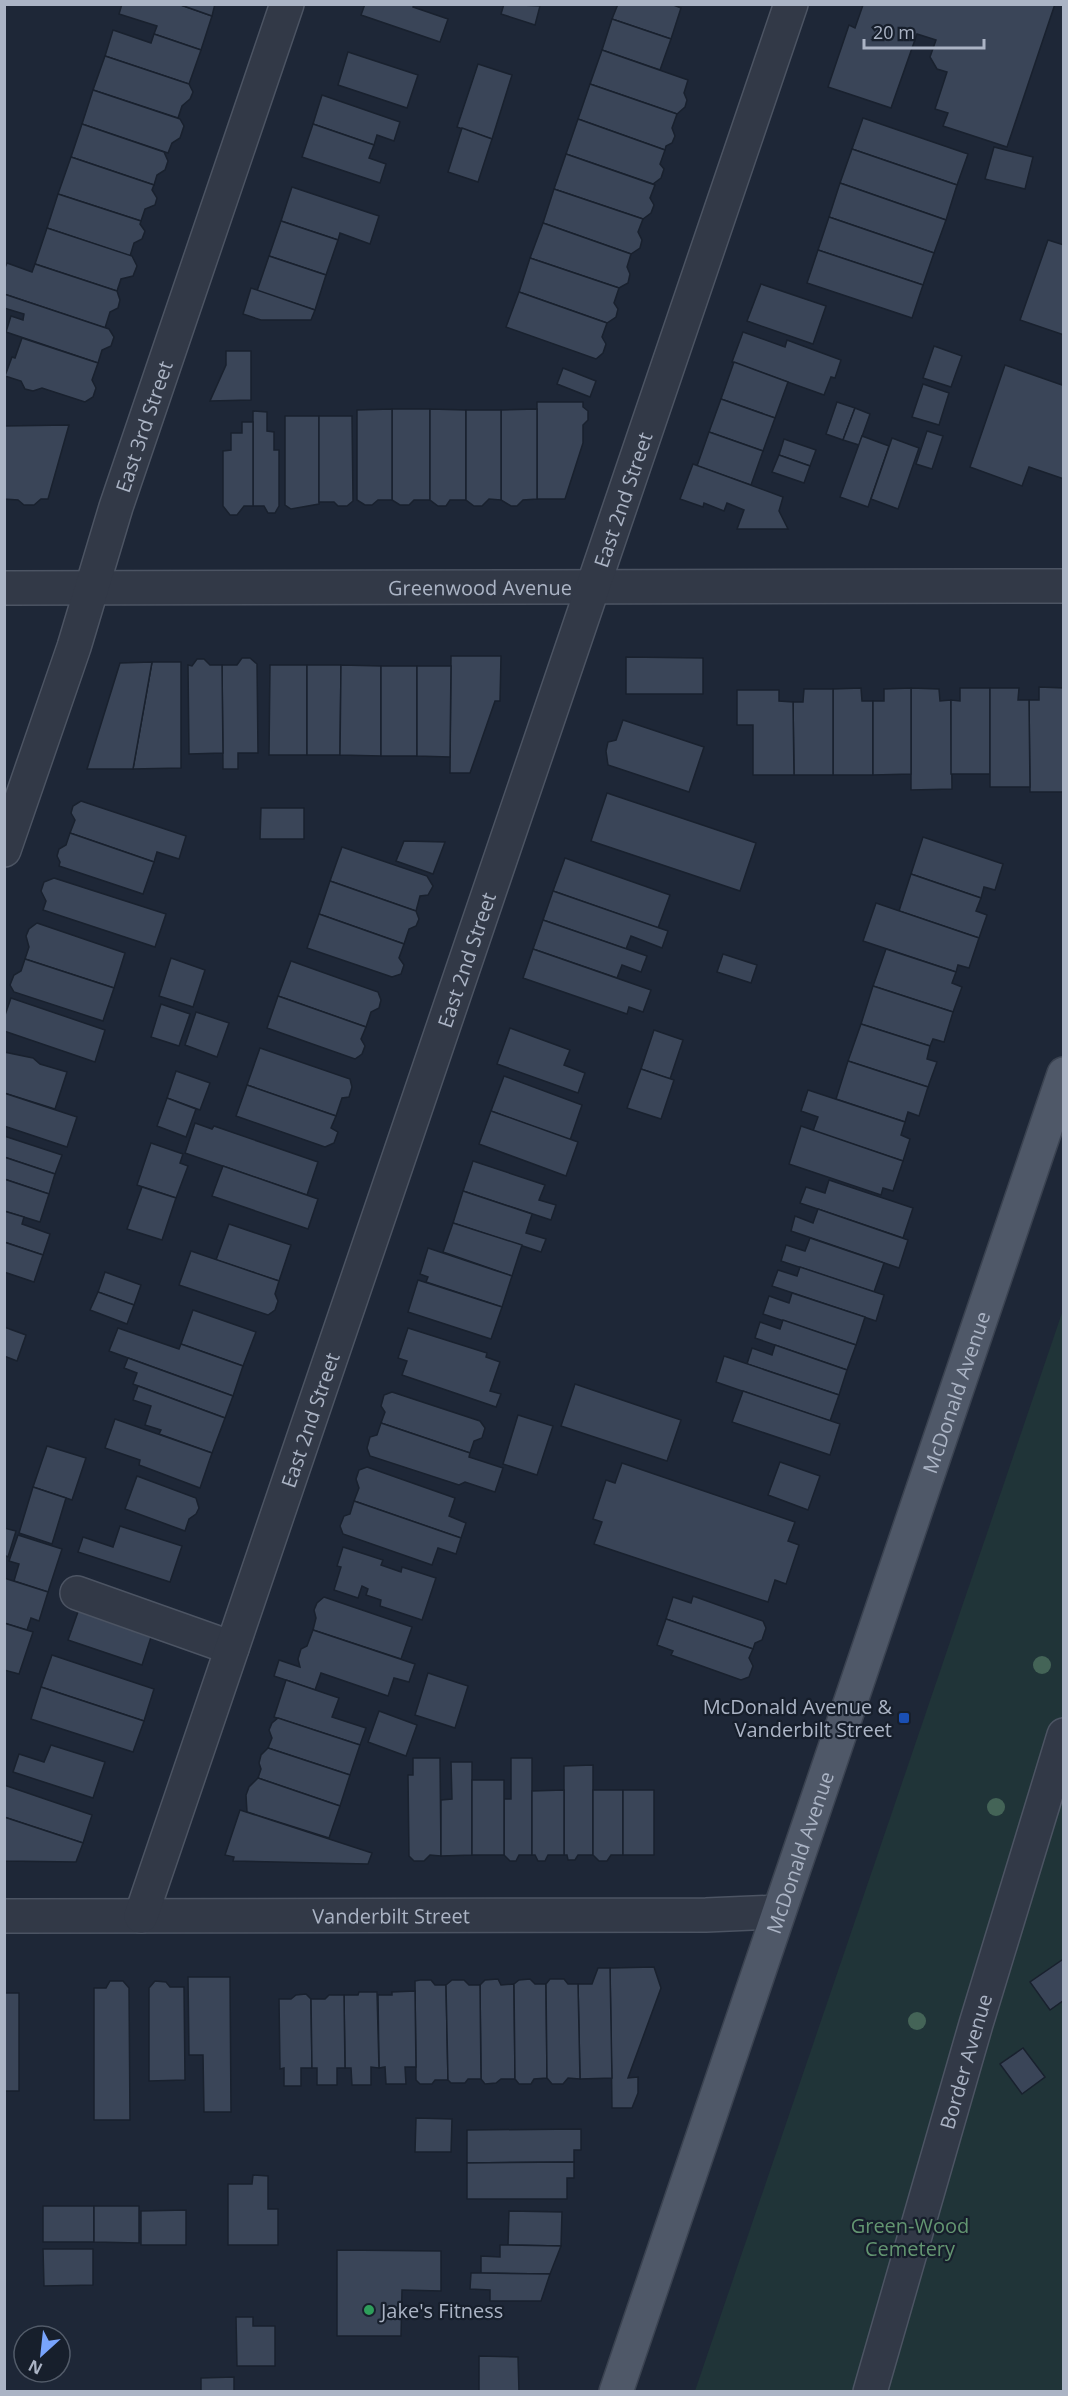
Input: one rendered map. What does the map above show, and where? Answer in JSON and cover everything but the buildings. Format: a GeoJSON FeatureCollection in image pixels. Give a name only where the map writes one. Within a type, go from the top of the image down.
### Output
{"type":"FeatureCollection","features":[{"type":"Feature","properties":{"kind":"main road","name":"McDonald Avenue"},"geometry":{"type":"LineString","coordinates":[[616,2391],[1064,1074]]}},
{"type":"Feature","properties":{"kind":"street","name":"East 3rd Street"},"geometry":{"type":"LineString","coordinates":[[4,850],[74,647],[116,507],[287,4]]}},
{"type":"Feature","properties":{"kind":"street","name":"East 2nd Street"},"geometry":{"type":"LineString","coordinates":[[141,1916],[790,4]]}},
{"type":"Feature","properties":{"kind":"street","name":"Greenwood Avenue"},"geometry":{"type":"LineString","coordinates":[[4,588],[1064,586]]}},
{"type":"Feature","properties":{"kind":"street"},"geometry":{"type":"LineString","coordinates":[[77,1593],[232,1648]]}},
{"type":"Feature","properties":{"kind":"street","name":"Border Avenue"},"geometry":{"type":"LineString","coordinates":[[870,2391],[976,2024],[1064,1735]]}},
{"type":"Feature","properties":{"kind":"street","name":"Vanderbilt Street"},"geometry":{"type":"LineString","coordinates":[[4,1916],[706,1915],[778,1912]]}},
{"type":"Feature","properties":{"kind":"green space","name":"Green-Wood Cemetery"},"geometry":{"type":"Polygon","coordinates":[[[1063,1310],[1063,2391],[695,2391],[1063,1310]]]}},
{"type":"Feature","properties":{"kind":"place","name":"McDonald Avenue & Vanderbilt Street"},"geometry":{"type":"Point","coordinates":[904,1718]}},
{"type":"Feature","properties":{"kind":"place","name":"Jake's Fitness"},"geometry":{"type":"Point","coordinates":[369,2310]}}]}
